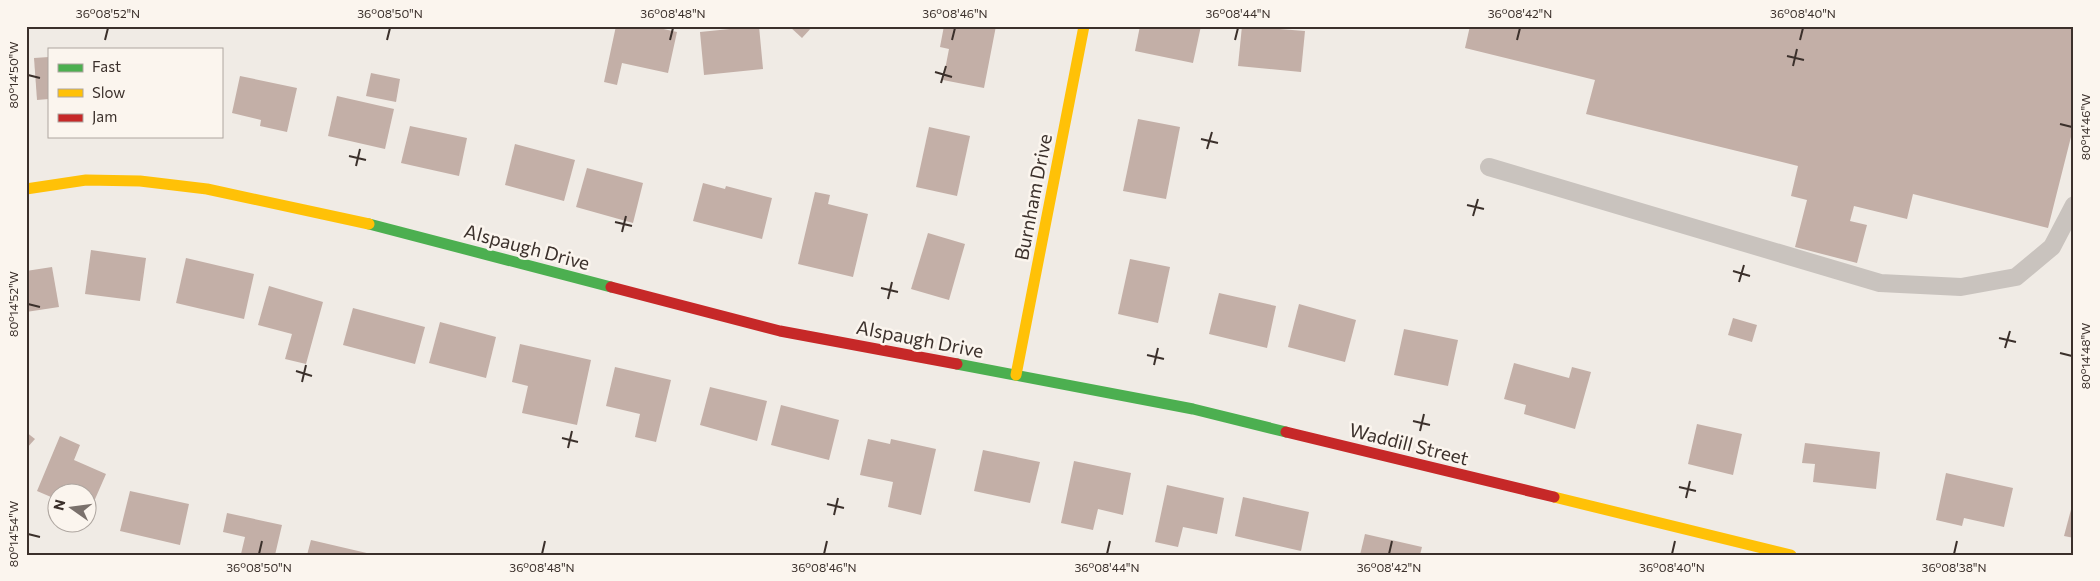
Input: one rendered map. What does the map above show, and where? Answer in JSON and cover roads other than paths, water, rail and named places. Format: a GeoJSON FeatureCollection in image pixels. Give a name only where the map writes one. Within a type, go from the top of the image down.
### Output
{"type":"FeatureCollection","features":[{"type":"Feature","properties":{"kind":"street","name":"Burnham Drive"},"geometry":{"type":"LineString","coordinates":[[1016,375],[1084,26]]}},
{"type":"Feature","properties":{"kind":"street","name":"Alspaugh Drive"},"geometry":{"type":"LineString","coordinates":[[26,189],[86,180],[140,181],[207,189],[353,220],[780,331],[1016,375]]}},
{"type":"Feature","properties":{"kind":"street","name":"Waddill Street"},"geometry":{"type":"LineString","coordinates":[[1016,375],[1193,409],[1791,555]]}},
{"type":"Feature","properties":{"kind":"lane"},"geometry":{"type":"LineString","coordinates":[[1489,167],[1880,283],[1961,287],[2016,278],[2052,247],[2074,205]]}}]}
